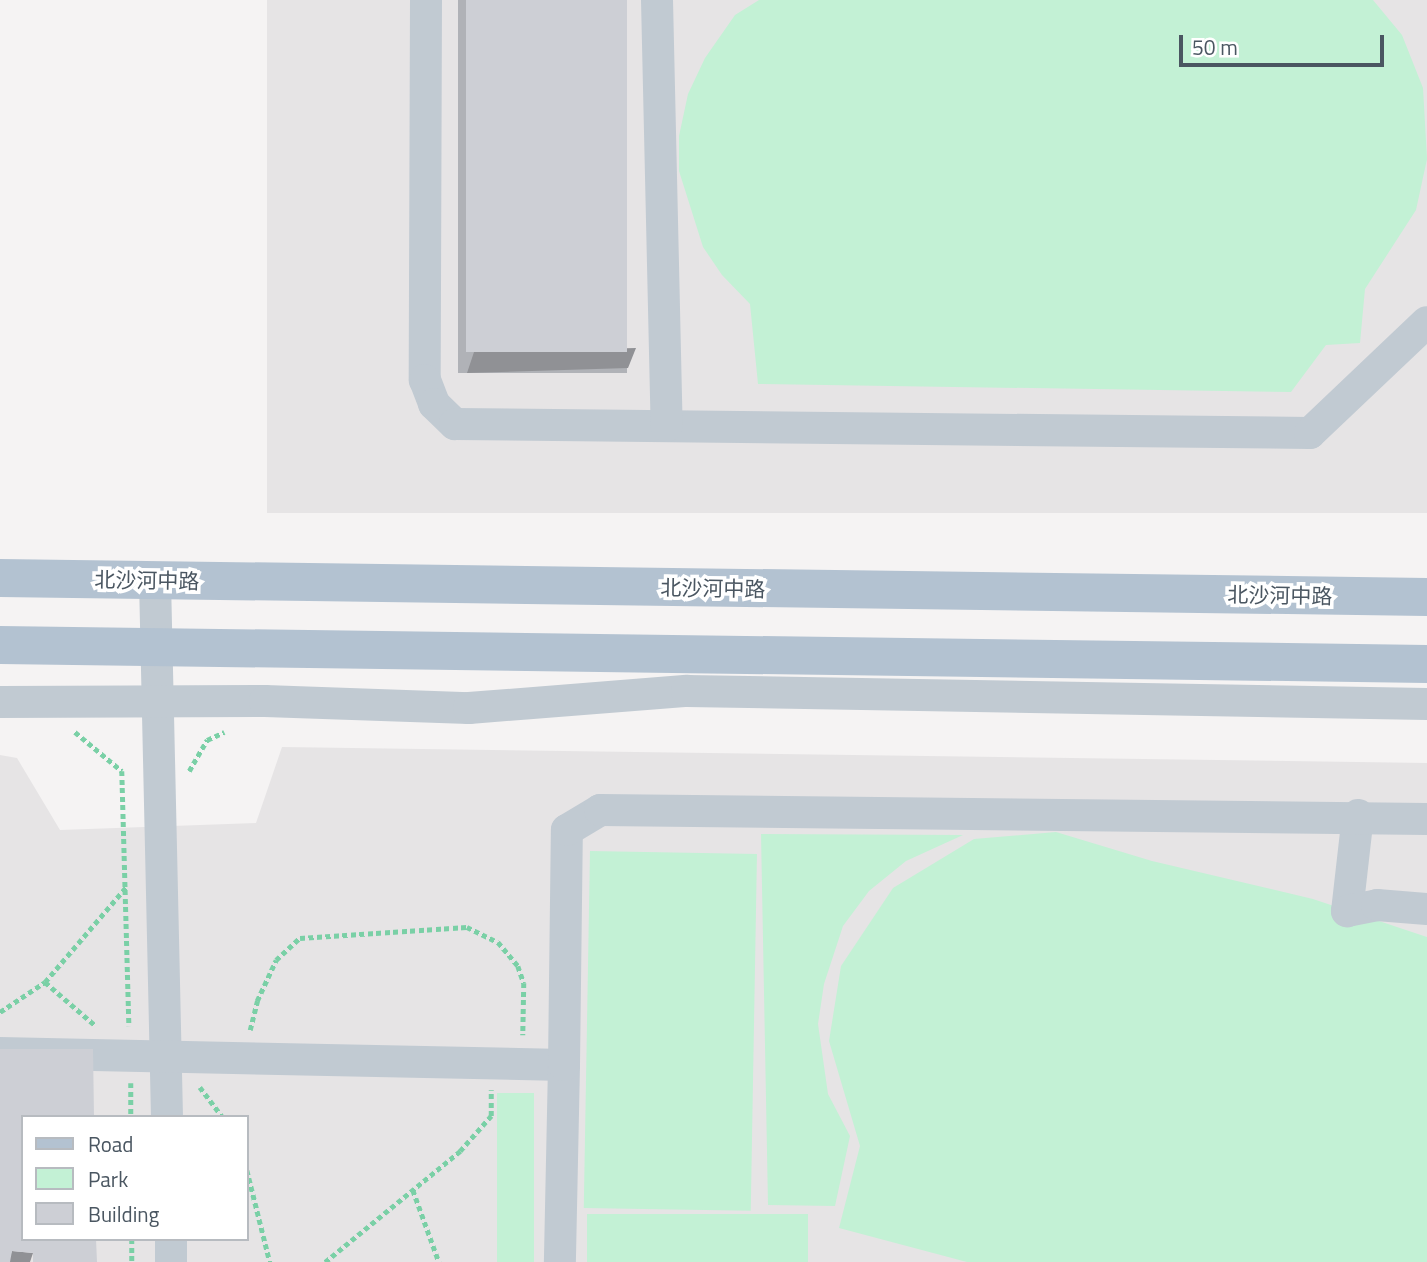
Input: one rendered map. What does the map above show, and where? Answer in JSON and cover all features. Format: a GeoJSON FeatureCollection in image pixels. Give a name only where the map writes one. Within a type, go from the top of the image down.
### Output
{"type":"FeatureCollection","features":[{"type":"Feature","properties":{"kind":"main road","name":"北沙河中路"},"geometry":{"type":"LineString","coordinates":[[0,578],[1427,597]]}},
{"type":"Feature","properties":{"kind":"main road"},"geometry":{"type":"LineString","coordinates":[[0,645],[1427,664]]}},
{"type":"Feature","properties":{"kind":"street"},"geometry":{"type":"LineString","coordinates":[[426,0],[425,380],[434,404],[455,424],[1310,433],[1427,322]]}},
{"type":"Feature","properties":{"kind":"street"},"geometry":{"type":"LineString","coordinates":[[657,0],[667,426]]}},
{"type":"Feature","properties":{"kind":"street"},"geometry":{"type":"LineString","coordinates":[[155,580],[155,701],[167,1115]]}},
{"type":"Feature","properties":{"kind":"street"},"geometry":{"type":"LineString","coordinates":[[0,702],[155,701],[469,708],[687,691],[1427,704]]}},
{"type":"Feature","properties":{"kind":"street"},"geometry":{"type":"LineString","coordinates":[[561,1262],[567,830],[600,810],[1358,815],[1427,819]]}},
{"type":"Feature","properties":{"kind":"street"},"geometry":{"type":"LineString","coordinates":[[1358,815],[1348,911],[1377,905],[1427,909]]}},
{"type":"Feature","properties":{"kind":"street"},"geometry":{"type":"LineString","coordinates":[[0,1053],[165,1059],[522,1062],[564,1065]]}},
{"type":"Feature","properties":{"kind":"street"},"geometry":{"type":"LineString","coordinates":[[171,1241],[171,1262]]}},
{"type":"Feature","properties":{"kind":"path"},"geometry":{"type":"LineString","coordinates":[[90,741],[122,771],[129,1027]]}},
{"type":"Feature","properties":{"kind":"path"},"geometry":{"type":"LineString","coordinates":[[0,1012],[45,982],[126,887]]}},
{"type":"Feature","properties":{"kind":"path"},"geometry":{"type":"LineString","coordinates":[[244,1059],[257,1001],[276,960],[300,938],[467,927],[498,942],[518,966],[524,984],[522,1062]]}},
{"type":"Feature","properties":{"kind":"path"},"geometry":{"type":"LineString","coordinates":[[45,982],[103,1032]]}},
{"type":"Feature","properties":{"kind":"path"},"geometry":{"type":"LineString","coordinates":[[131,1082],[131,1115]]}},
{"type":"Feature","properties":{"kind":"path"},"geometry":{"type":"LineString","coordinates":[[195,1082],[221,1115]]}},
{"type":"Feature","properties":{"kind":"path"},"geometry":{"type":"LineString","coordinates":[[325,1262],[460,1151],[491,1116],[491,1084]]}},
{"type":"Feature","properties":{"kind":"path"},"geometry":{"type":"LineString","coordinates":[[248,1174],[270,1262]]}},
{"type":"Feature","properties":{"kind":"path"},"geometry":{"type":"LineString","coordinates":[[413,1190],[439,1262]]}},
{"type":"Feature","properties":{"kind":"path"},"geometry":{"type":"LineString","coordinates":[[132,1241],[132,1262]]}},
{"type":"Feature","properties":{"kind":"shaded area"},"geometry":{"type":"Polygon","coordinates":[[[267,0],[1427,0],[1427,513],[267,513],[267,0]]]}},
{"type":"Feature","properties":{"kind":"shaded area"},"geometry":{"type":"Polygon","coordinates":[[[282,747],[1427,763],[1427,1262],[0,1262],[0,755],[17,758],[60,830],[256,823],[282,747]]]}},
{"type":"Feature","properties":{"kind":"green space"},"geometry":{"type":"Polygon","coordinates":[[[759,0],[1373,0],[1402,35],[1423,88],[1427,159],[1416,210],[1365,289],[1360,343],[1326,345],[1291,392],[758,384],[750,304],[722,275],[703,247],[679,171],[679,136],[688,94],[705,58],[735,15],[759,0]]]}},
{"type":"Feature","properties":{"kind":"green space"},"geometry":{"type":"Polygon","coordinates":[[[1056,832],[1152,861],[1313,899],[1427,937],[1427,1262],[967,1262],[839,1228],[860,1146],[829,1041],[841,966],[893,888],[974,839],[1056,832]]]}},
{"type":"Feature","properties":{"kind":"green space"},"geometry":{"type":"Polygon","coordinates":[[[761,834],[963,835],[906,861],[869,891],[843,926],[824,984],[818,1024],[828,1094],[850,1136],[835,1206],[768,1205],[761,834]]]}},
{"type":"Feature","properties":{"kind":"green space"},"geometry":{"type":"Polygon","coordinates":[[[590,851],[757,854],[751,1211],[584,1208],[590,851]]]}},
{"type":"Feature","properties":{"kind":"green space"},"geometry":{"type":"Polygon","coordinates":[[[497,1093],[534,1093],[534,1262],[497,1262],[497,1093]]]}},
{"type":"Feature","properties":{"kind":"green space"},"geometry":{"type":"Polygon","coordinates":[[[587,1214],[808,1214],[808,1262],[587,1262],[587,1214]]]}},
{"type":"Feature","properties":{"kind":"building"},"geometry":{"type":"Polygon","coordinates":[[[466,0],[627,0],[627,352],[466,352],[466,0]]]}},
{"type":"Feature","properties":{"kind":"building"},"geometry":{"type":"Polygon","coordinates":[[[0,1049],[93,1049],[94,1115],[21,1115],[21,1241],[96,1241],[97,1262],[33,1262],[33,1253],[12,1251],[10,1262],[0,1262],[0,1049]]]}}]}
